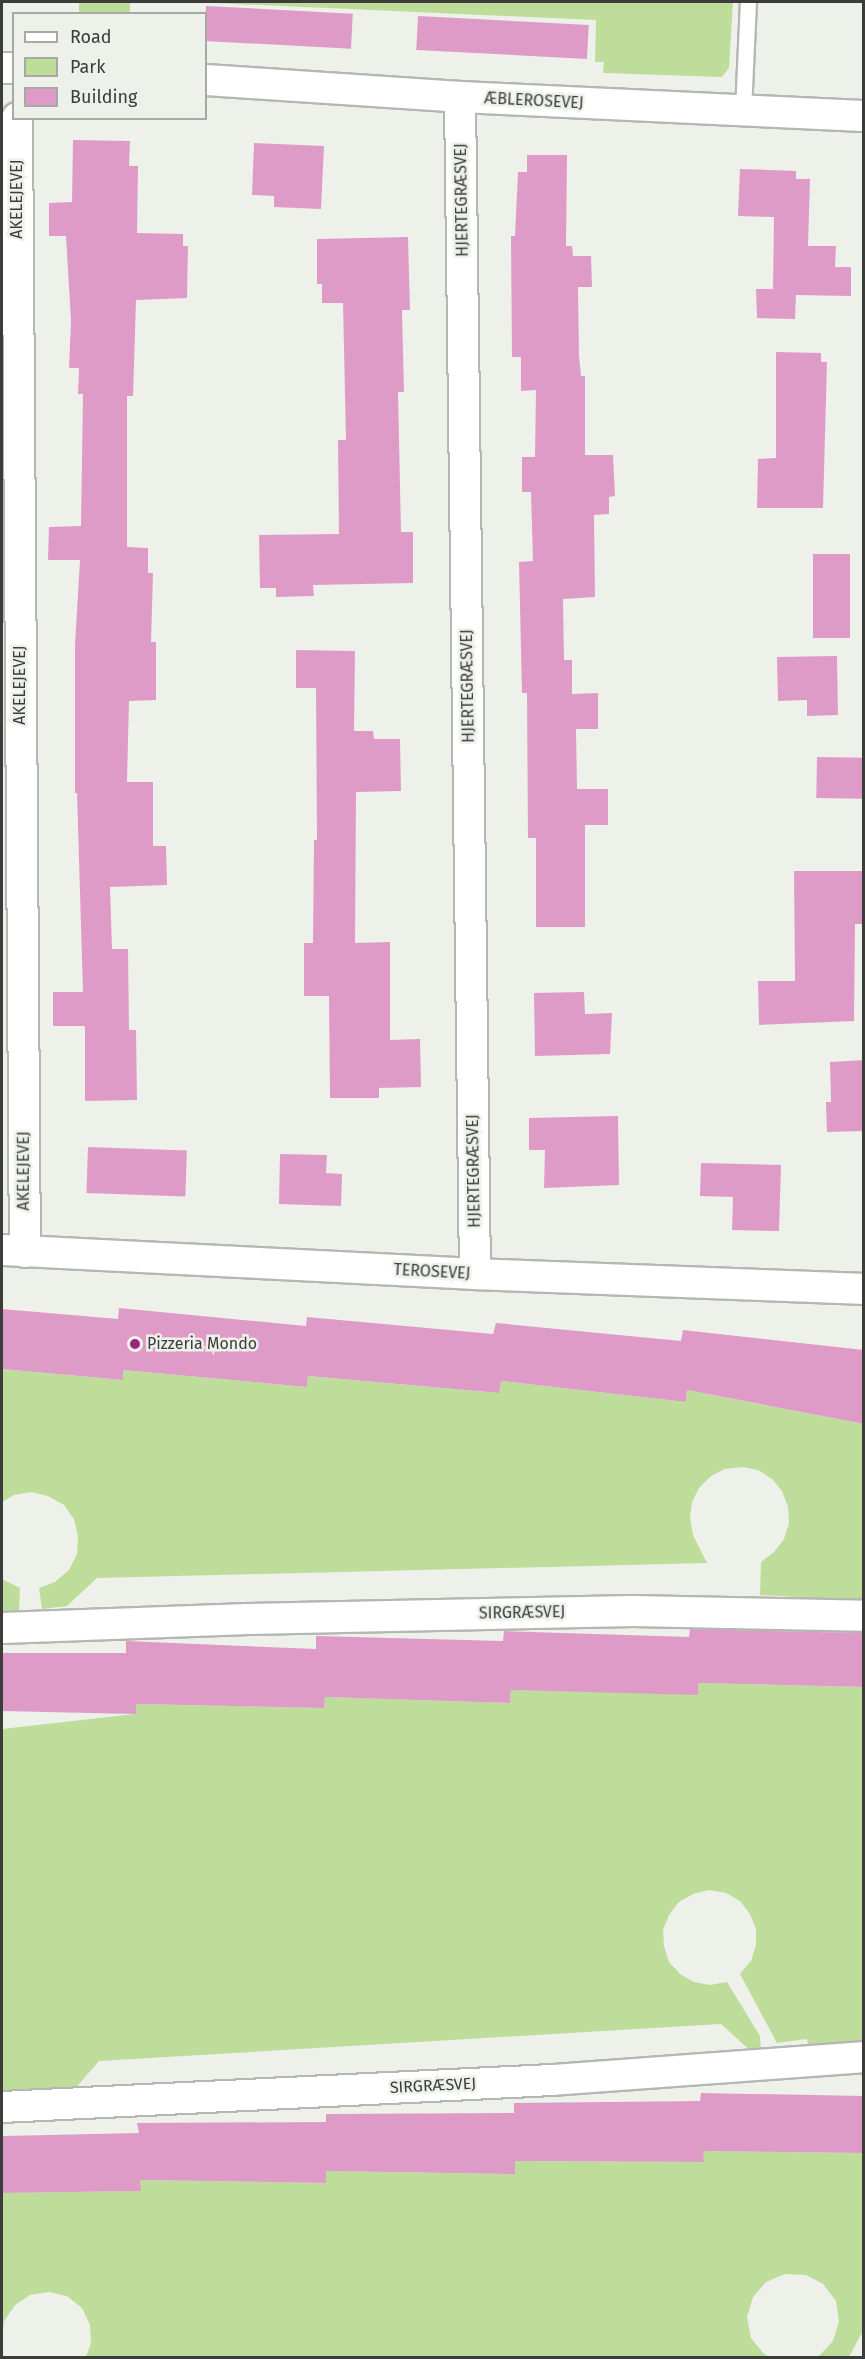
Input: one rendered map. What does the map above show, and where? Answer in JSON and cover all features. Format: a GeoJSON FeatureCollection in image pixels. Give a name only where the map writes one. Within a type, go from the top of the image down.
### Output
{"type":"FeatureCollection","features":[{"type":"Feature","properties":{"kind":"street","name":"ÆBLEROSEVEJ"},"geometry":{"type":"LineString","coordinates":[[207,80],[460,97],[864,116]]}},
{"type":"Feature","properties":{"kind":"street","name":"HJERTEGRÆSVEJ"},"geometry":{"type":"LineString","coordinates":[[460,97],[475,1274]]}},
{"type":"Feature","properties":{"kind":"street","name":"AKELEJEVEJ"},"geometry":{"type":"LineString","coordinates":[[13,1251],[17,120]]}},
{"type":"Feature","properties":{"kind":"street","name":"TEROSEVEJ"},"geometry":{"type":"LineString","coordinates":[[13,1251],[475,1274],[864,1289]]}},
{"type":"Feature","properties":{"kind":"street","name":"SIRGRÆSVEJ"},"geometry":{"type":"LineString","coordinates":[[2,1628],[248,1619],[633,1611],[864,1616]]}},
{"type":"Feature","properties":{"kind":"street","name":"SIRGRÆSVEJ"},"geometry":{"type":"LineString","coordinates":[[2,2107],[552,2080],[864,2057]]}},
{"type":"Feature","properties":{"kind":"lane"},"geometry":{"type":"LineString","coordinates":[[743,111],[748,2]]}},
{"type":"Feature","properties":{"kind":"green space"},"geometry":{"type":"Polygon","coordinates":[[[79,2],[130,2],[130,12],[79,12],[79,2]]]}},
{"type":"Feature","properties":{"kind":"green space"},"geometry":{"type":"Polygon","coordinates":[[[190,2],[733,2],[729,68],[722,77],[603,73],[604,62],[595,62],[596,20],[190,2]]]}},
{"type":"Feature","properties":{"kind":"green space"},"geometry":{"type":"Polygon","coordinates":[[[2,1369],[122,1380],[123,1370],[307,1387],[308,1376],[498,1393],[501,1381],[686,1402],[687,1390],[863,1424],[863,1601],[760,1595],[761,1562],[774,1552],[784,1539],[789,1523],[788,1507],[782,1491],[772,1479],[758,1470],[742,1467],[725,1469],[711,1476],[699,1488],[692,1502],[690,1518],[693,1535],[707,1563],[97,1578],[67,1606],[42,1609],[39,1588],[55,1582],[69,1570],[77,1554],[78,1536],[74,1519],[64,1505],[48,1496],[31,1492],[14,1495],[2,1502],[2,1369]]]}},
{"type":"Feature","properties":{"kind":"green space"},"geometry":{"type":"Polygon","coordinates":[[[2,1579],[20,1588],[19,1610],[2,1611],[2,1579]]]}},
{"type":"Feature","properties":{"kind":"green space"},"geometry":{"type":"Polygon","coordinates":[[[698,1683],[863,1687],[863,2048],[809,2052],[807,2039],[777,2043],[740,1974],[751,1961],[756,1945],[756,1929],[750,1914],[740,1901],[726,1893],[709,1890],[693,1894],[679,1902],[669,1915],[663,1930],[664,1946],[669,1962],[680,1974],[694,1982],[710,1985],[727,1982],[760,2036],[761,2052],[754,2054],[721,2024],[99,2061],[73,2091],[2,2094],[2,1729],[135,1714],[136,1704],[324,1708],[325,1697],[510,1703],[511,1690],[698,1694],[698,1683]]]}},
{"type":"Feature","properties":{"kind":"green space"},"geometry":{"type":"Polygon","coordinates":[[[703,2151],[863,2153],[863,2331],[849,2357],[818,2357],[833,2341],[839,2321],[836,2301],[823,2284],[806,2275],[785,2274],[766,2282],[753,2297],[747,2317],[751,2338],[764,2354],[770,2357],[86,2357],[91,2343],[90,2325],[82,2308],[67,2296],[49,2292],[30,2295],[15,2305],[4,2321],[2,2340],[2,2193],[140,2191],[140,2180],[326,2183],[326,2171],[515,2174],[515,2161],[703,2162],[703,2151]]]}},
{"type":"Feature","properties":{"kind":"building"},"geometry":{"type":"Polygon","coordinates":[[[206,6],[353,14],[351,49],[207,41],[206,6]]]}},
{"type":"Feature","properties":{"kind":"building"},"geometry":{"type":"Polygon","coordinates":[[[418,16],[589,25],[587,59],[416,50],[418,16]]]}},
{"type":"Feature","properties":{"kind":"building"},"geometry":{"type":"Polygon","coordinates":[[[73,140],[130,141],[129,166],[138,166],[137,233],[183,234],[183,246],[188,246],[187,298],[136,300],[133,396],[127,396],[127,547],[148,548],[148,573],[153,573],[151,642],[156,642],[156,700],[129,701],[127,782],[153,782],[153,846],[166,846],[167,885],[110,887],[112,949],[128,949],[129,1030],[136,1030],[137,1100],[85,1101],[85,1026],[53,1026],[53,992],[83,992],[77,793],[75,793],[75,644],[80,560],[48,560],[49,527],[81,526],[83,394],[78,394],[79,368],[69,368],[71,321],[66,236],[49,236],[49,203],[72,202],[73,140]]]}},
{"type":"Feature","properties":{"kind":"building"},"geometry":{"type":"Polygon","coordinates":[[[254,143],[324,146],[321,209],[274,207],[274,196],[252,195],[254,143]]]}},
{"type":"Feature","properties":{"kind":"building"},"geometry":{"type":"Polygon","coordinates":[[[527,155],[567,155],[566,246],[572,246],[573,256],[591,256],[592,287],[578,287],[579,356],[581,376],[585,376],[585,455],[613,455],[615,496],[609,497],[609,514],[594,515],[595,597],[563,599],[564,660],[572,660],[572,694],[598,693],[598,729],[576,729],[577,789],[608,789],[608,825],[585,825],[585,927],[536,927],[536,838],[528,838],[527,693],[522,693],[519,562],[533,561],[531,492],[522,492],[522,457],[535,457],[536,390],[521,391],[521,357],[512,357],[511,236],[515,236],[518,172],[527,172],[527,155]]]}},
{"type":"Feature","properties":{"kind":"building"},"geometry":{"type":"Polygon","coordinates":[[[740,169],[796,171],[796,179],[810,179],[808,246],[836,246],[835,267],[851,267],[851,296],[796,295],[795,319],[757,318],[756,289],[773,289],[774,217],[738,216],[740,169]]]}},
{"type":"Feature","properties":{"kind":"building"},"geometry":{"type":"Polygon","coordinates":[[[408,237],[410,310],[402,310],[404,392],[398,392],[401,532],[413,532],[413,583],[313,585],[314,596],[276,597],[276,588],[260,588],[259,535],[339,534],[338,440],[346,440],[343,303],[322,303],[322,284],[317,284],[317,239],[408,237]]]}},
{"type":"Feature","properties":{"kind":"building"},"geometry":{"type":"Polygon","coordinates":[[[776,352],[821,353],[821,362],[827,362],[823,508],[757,508],[758,459],[776,458],[776,352]]]}},
{"type":"Feature","properties":{"kind":"building"},"geometry":{"type":"Polygon","coordinates":[[[813,554],[850,554],[850,638],[813,638],[813,554]]]}},
{"type":"Feature","properties":{"kind":"building"},"geometry":{"type":"Polygon","coordinates":[[[296,650],[355,651],[354,731],[373,731],[374,739],[400,739],[401,791],[356,792],[355,943],[390,942],[390,1040],[420,1039],[421,1087],[379,1088],[379,1098],[330,1098],[329,996],[304,996],[304,943],[313,943],[314,840],[317,840],[316,688],[296,688],[296,650]]]}},
{"type":"Feature","properties":{"kind":"building"},"geometry":{"type":"Polygon","coordinates":[[[837,656],[838,715],[807,716],[807,700],[778,701],[777,657],[837,656]]]}},
{"type":"Feature","properties":{"kind":"building"},"geometry":{"type":"Polygon","coordinates":[[[817,757],[864,758],[863,799],[816,798],[817,757]]]}},
{"type":"Feature","properties":{"kind":"building"},"geometry":{"type":"Polygon","coordinates":[[[794,871],[864,871],[864,924],[855,924],[854,1021],[759,1025],[758,981],[795,981],[794,871]]]}},
{"type":"Feature","properties":{"kind":"building"},"geometry":{"type":"Polygon","coordinates":[[[584,992],[585,1014],[612,1013],[610,1054],[535,1056],[534,993],[584,992]]]}},
{"type":"Feature","properties":{"kind":"building"},"geometry":{"type":"Polygon","coordinates":[[[864,1060],[864,1131],[827,1132],[826,1102],[831,1102],[830,1062],[864,1060]]]}},
{"type":"Feature","properties":{"kind":"building"},"geometry":{"type":"Polygon","coordinates":[[[618,1116],[619,1185],[544,1188],[545,1150],[529,1150],[529,1118],[618,1116]]]}},
{"type":"Feature","properties":{"kind":"building"},"geometry":{"type":"Polygon","coordinates":[[[88,1147],[187,1150],[185,1196],[86,1193],[88,1147]]]}},
{"type":"Feature","properties":{"kind":"building"},"geometry":{"type":"Polygon","coordinates":[[[280,1154],[327,1155],[326,1173],[342,1174],[341,1206],[279,1204],[280,1154]]]}},
{"type":"Feature","properties":{"kind":"building"},"geometry":{"type":"Polygon","coordinates":[[[701,1163],[781,1165],[779,1231],[732,1230],[733,1197],[700,1196],[701,1163]]]}},
{"type":"Feature","properties":{"kind":"building"},"geometry":{"type":"Polygon","coordinates":[[[119,1308],[306,1326],[307,1317],[493,1334],[496,1323],[681,1341],[683,1330],[864,1350],[864,1424],[687,1390],[686,1402],[501,1381],[499,1393],[308,1376],[307,1387],[123,1370],[123,1380],[2,1369],[2,1309],[118,1319],[119,1308]]]}},
{"type":"Feature","properties":{"kind":"building"},"geometry":{"type":"Polygon","coordinates":[[[690,1629],[864,1633],[864,1687],[698,1683],[698,1695],[511,1690],[510,1703],[325,1697],[324,1708],[136,1704],[136,1714],[2,1711],[2,1653],[126,1653],[126,1641],[316,1649],[316,1636],[503,1641],[504,1631],[689,1637],[690,1629]]]}},
{"type":"Feature","properties":{"kind":"building"},"geometry":{"type":"Polygon","coordinates":[[[701,2093],[864,2096],[864,2153],[703,2151],[704,2162],[515,2161],[515,2174],[326,2171],[326,2183],[140,2180],[141,2191],[2,2193],[2,2136],[139,2133],[137,2123],[326,2122],[326,2114],[514,2113],[514,2103],[700,2101],[701,2093]]]}},
{"type":"Feature","properties":{"kind":"place","name":"Pizzeria Mondo"},"geometry":{"type":"Point","coordinates":[135,1344]}}]}
